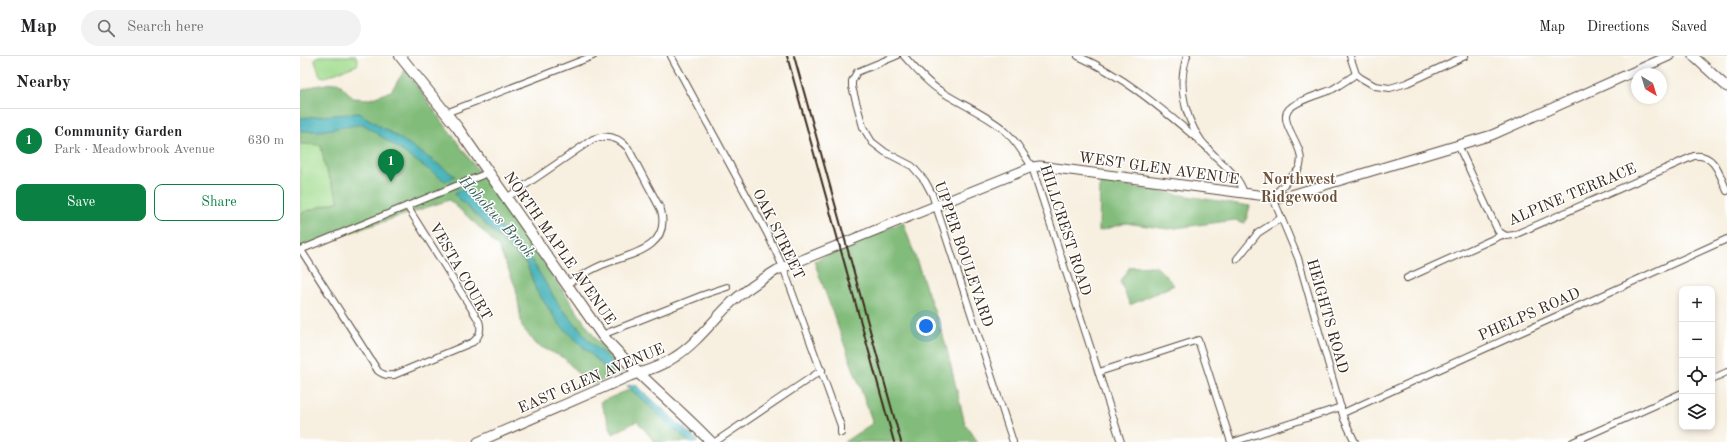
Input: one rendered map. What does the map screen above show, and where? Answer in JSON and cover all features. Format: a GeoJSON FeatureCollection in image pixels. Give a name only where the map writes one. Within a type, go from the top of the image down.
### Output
{"type":"FeatureCollection","features":[{"type":"Feature","properties":{"kind":"main road","name":"NORTH MAPLE AVENUE"},"geometry":{"type":"LineString","coordinates":[[400,56],[446,113],[490,172],[602,334],[634,375],[692,422],[712,442]]}},
{"type":"Feature","properties":{"kind":"street"},"geometry":{"type":"LineString","coordinates":[[446,113],[581,58],[593,56]]}},
{"type":"Feature","properties":{"kind":"street","name":"OAK STREET"},"geometry":{"type":"LineString","coordinates":[[671,56],[767,233],[783,267],[822,370],[841,426],[841,433]]}},
{"type":"Feature","properties":{"kind":"street","name":"UPPER BOULEVARD"},"geometry":{"type":"LineString","coordinates":[[896,56],[857,72],[852,81],[852,87],[863,127],[867,135],[878,148],[903,161],[919,173],[932,194],[1013,442]]}},
{"type":"Feature","properties":{"kind":"street","name":"HILLCREST ROAD"},"geometry":{"type":"LineString","coordinates":[[904,56],[938,90],[990,119],[1003,130],[1018,146],[1032,167],[1121,442]]}},
{"type":"Feature","properties":{"kind":"street"},"geometry":{"type":"LineString","coordinates":[[1078,56],[1114,74],[1140,92],[1206,147],[1232,171],[1238,179],[1244,193]]}},
{"type":"Feature","properties":{"kind":"street"},"geometry":{"type":"LineString","coordinates":[[1187,56],[1183,82],[1185,106],[1193,128],[1206,147]]}},
{"type":"Feature","properties":{"kind":"street"},"geometry":{"type":"LineString","coordinates":[[1350,56],[1356,74],[1368,83],[1382,88],[1397,87],[1464,56]]}},
{"type":"Feature","properties":{"kind":"street","name":"WEST GLEN AVENUE"},"geometry":{"type":"LineString","coordinates":[[849,240],[1032,167],[1040,166],[1272,198],[1284,198],[1492,135],[1669,56]]}},
{"type":"Feature","properties":{"kind":"street"},"geometry":{"type":"LineString","coordinates":[[1693,56],[1727,87]]}},
{"type":"Feature","properties":{"kind":"street"},"geometry":{"type":"LineString","coordinates":[[1272,198],[1301,165],[1300,154],[1286,118],[1289,108],[1301,101],[1336,87],[1356,74]]}},
{"type":"Feature","properties":{"kind":"street"},"geometry":{"type":"LineString","coordinates":[[508,197],[593,139],[598,137],[611,137],[617,139],[628,148],[661,210],[663,217],[662,231],[659,238],[649,247],[601,266],[567,284]]}},
{"type":"Feature","properties":{"kind":"street","name":"ALPINE TERRACE"},"geometry":{"type":"LineString","coordinates":[[1458,145],[1498,231],[1502,235],[1506,236],[1514,235],[1694,156],[1705,156],[1714,162],[1727,191]]}},
{"type":"Feature","properties":{"kind":"street"},"geometry":{"type":"LineString","coordinates":[[301,250],[490,172]]}},
{"type":"Feature","properties":{"kind":"street","name":"HEIGHTS ROAD"},"geometry":{"type":"LineString","coordinates":[[1272,198],[1298,258],[1342,410],[1355,442]]}},
{"type":"Feature","properties":{"kind":"street","name":"VESTA COURT"},"geometry":{"type":"LineString","coordinates":[[301,250],[378,371],[382,374],[394,374],[473,342],[477,339],[481,331],[479,321],[407,206]]}},
{"type":"Feature","properties":{"kind":"street"},"geometry":{"type":"LineString","coordinates":[[1237,259],[1258,233],[1281,218]]}},
{"type":"Feature","properties":{"kind":"street"},"geometry":{"type":"LineString","coordinates":[[1407,278],[1502,235]]}},
{"type":"Feature","properties":{"kind":"street","name":"PHELPS ROAD"},"geometry":{"type":"LineString","coordinates":[[1232,442],[1342,410],[1727,239]]}},
{"type":"Feature","properties":{"kind":"street","name":"EAST GLEN AVENUE"},"geometry":{"type":"LineString","coordinates":[[478,442],[675,358],[703,333],[732,302],[744,292],[783,267],[849,240]]}},
{"type":"Feature","properties":{"kind":"street"},"geometry":{"type":"LineString","coordinates":[[602,334],[727,287]]}},
{"type":"Feature","properties":{"kind":"street"},"geometry":{"type":"LineString","coordinates":[[1098,372],[1198,340],[1232,442]]}},
{"type":"Feature","properties":{"kind":"street"},"geometry":{"type":"LineString","coordinates":[[715,442],[822,370]]}},
{"type":"Feature","properties":{"kind":"street"},"geometry":{"type":"LineString","coordinates":[[1715,378],[1727,372]]}},
{"type":"Feature","properties":{"kind":"street"},"geometry":{"type":"LineString","coordinates":[[1573,442],[1680,394]]}},
{"type":"Feature","properties":{"kind":"green space"},"geometry":{"type":"Polygon","coordinates":[[[356,56],[358,61],[357,65],[325,77],[320,76],[315,61],[316,57],[356,56]]]}},
{"type":"Feature","properties":{"kind":"green space"},"geometry":{"type":"Polygon","coordinates":[[[405,70],[519,227],[598,342],[617,363],[618,368],[612,376],[594,384],[587,383],[564,358],[537,345],[522,327],[516,288],[499,248],[476,224],[449,200],[300,249],[300,213],[339,201],[325,167],[321,145],[300,144],[300,91],[314,86],[338,82],[353,98],[370,99],[391,91],[405,70]],[[454,194],[527,265],[536,290],[560,325],[610,372],[616,366],[587,339],[560,307],[532,261],[454,194]]]}},
{"type":"Feature","properties":{"kind":"green space"},"geometry":{"type":"Polygon","coordinates":[[[300,138],[321,145],[325,167],[339,201],[300,214],[300,138]]]}},
{"type":"Feature","properties":{"kind":"green space"},"geometry":{"type":"Polygon","coordinates":[[[1100,182],[1250,206],[1245,223],[1235,220],[1168,229],[1126,223],[1099,231],[1100,182]]]}},
{"type":"Feature","properties":{"kind":"green space"},"geometry":{"type":"Polygon","coordinates":[[[903,222],[945,342],[965,424],[978,442],[844,442],[873,423],[814,261],[903,222]]]}},
{"type":"Feature","properties":{"kind":"green space"},"geometry":{"type":"Polygon","coordinates":[[[1156,266],[1174,285],[1130,305],[1120,281],[1130,267],[1156,266]]]}},
{"type":"Feature","properties":{"kind":"green space"},"geometry":{"type":"Polygon","coordinates":[[[631,389],[689,442],[655,442],[637,421],[613,434],[600,402],[631,389]]]}},
{"type":"Feature","properties":{"kind":"water","name":"Hohokus Brook"},"geometry":{"type":"Polygon","coordinates":[[[359,113],[409,144],[455,176],[445,181],[363,124],[320,131],[300,131],[300,118],[359,113]]]}},
{"type":"Feature","properties":{"kind":"water","name":"Hohokus Brook"},"geometry":{"type":"Polygon","coordinates":[[[465,189],[532,261],[560,307],[587,339],[617,366],[610,372],[560,325],[536,290],[527,264],[454,194],[465,189]]]}},
{"type":"Feature","properties":{"kind":"water"},"geometry":{"type":"Polygon","coordinates":[[[635,384],[698,442],[689,442],[627,386],[635,384]]]}},
{"type":"Feature","properties":{"kind":"waterway","name":"Hohokus Brook"},"geometry":{"type":"LineString","coordinates":[[448,177],[460,192]]}},
{"type":"Feature","properties":{"kind":"waterway","name":"Hohokus Brook"},"geometry":{"type":"LineString","coordinates":[[613,368],[621,376]]}},
{"type":"Feature","properties":{"kind":"railway"},"geometry":{"type":"LineString","coordinates":[[787,56],[894,442]]}},
{"type":"Feature","properties":{"kind":"railway"},"geometry":{"type":"LineString","coordinates":[[794,56],[901,442]]}},
{"type":"Feature","properties":{"kind":"place","name":"Community Garden"},"geometry":{"type":"Point","coordinates":[391,182]}},
{"type":"Feature","properties":{"kind":"district","name":"Northwest Ridgewood"},"geometry":{"type":"Point","coordinates":[1299,187]}}]}
